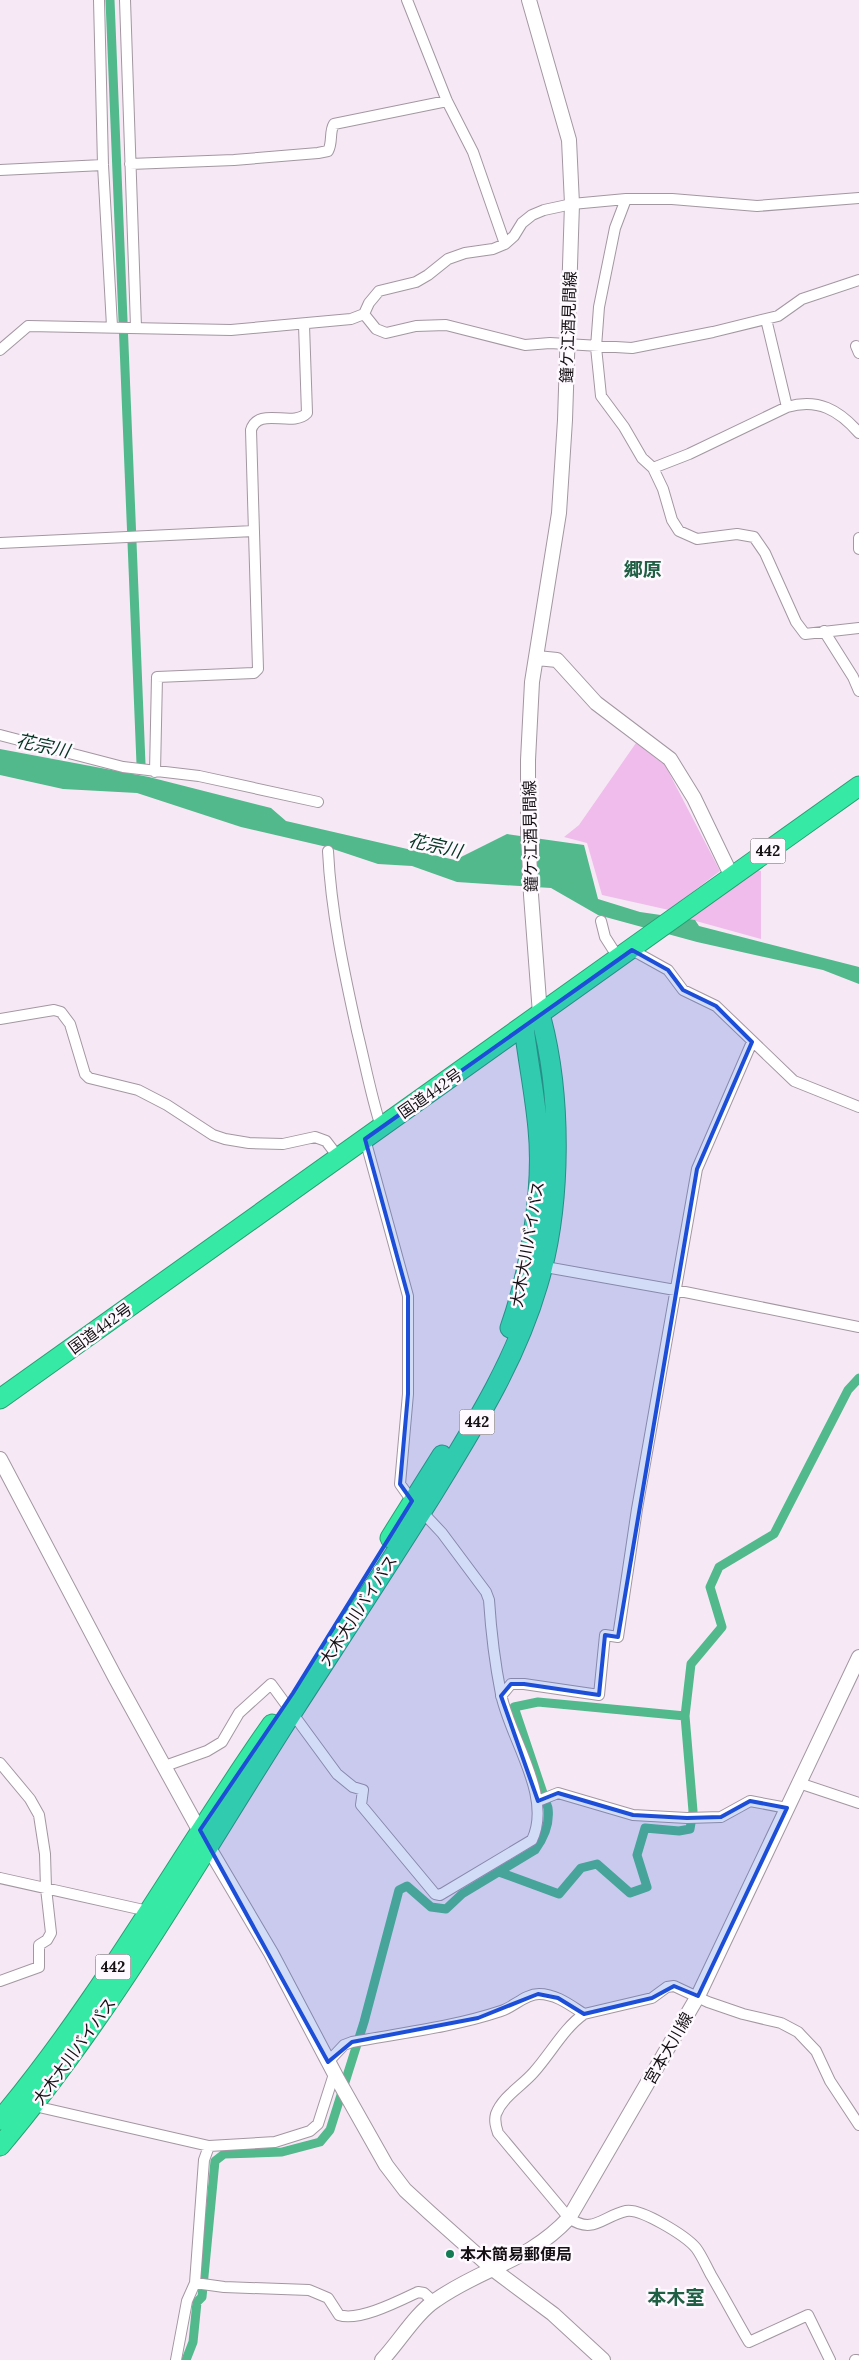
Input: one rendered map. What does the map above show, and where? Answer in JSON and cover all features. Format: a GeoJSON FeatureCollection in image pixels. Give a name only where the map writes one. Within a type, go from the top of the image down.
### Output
{"type":"FeatureCollection","features":[{"type":"Feature","properties":{"kind":"highway","name":"国道442号"},"geometry":{"type":"LineString","coordinates":[[0,1399],[655,934],[859,786]]}},
{"type":"Feature","properties":{"kind":"highway","name":"大木大川バイパス"},"geometry":{"type":"LineString","coordinates":[[0,2146],[35,2106],[107,2007],[209,1848],[221,1812],[417,1506],[475,1426],[508,1364],[554,1192],[557,1130],[547,1038],[547,1009]]}},
{"type":"Feature","properties":{"kind":"highway","name":"大木大川バイパス"},"geometry":{"type":"LineString","coordinates":[[524,1027],[538,1129],[539,1174],[535,1265]]}},
{"type":"Feature","properties":{"kind":"highway","name":"大木大川バイパス"},"geometry":{"type":"LineString","coordinates":[[0,2120],[8,2100],[73,2027],[200,1830],[221,1812]]}},
{"type":"Feature","properties":{"kind":"main road","name":"鐘ケ江酒見間線"},"geometry":{"type":"LineString","coordinates":[[529,0],[568,140],[572,204],[568,344],[559,513],[532,682],[528,830],[530,895],[547,1009]]}},
{"type":"Feature","properties":{"kind":"main road"},"geometry":{"type":"LineString","coordinates":[[537,658],[556,660],[596,703],[670,759],[694,798],[732,877]]}},
{"type":"Feature","properties":{"kind":"main road"},"geometry":{"type":"LineString","coordinates":[[0,1459],[172,1781],[271,1953],[333,2072],[395,2178],[411,2196],[494,2270],[553,2314],[603,2360]]}},
{"type":"Feature","properties":{"kind":"main road","name":"宮本大川線"},"geometry":{"type":"LineString","coordinates":[[382,2360],[433,2301],[465,2281],[494,2270],[543,2242],[569,2218],[698,1996],[859,1657]]}},
{"type":"Feature","properties":{"kind":"street"},"geometry":{"type":"LineString","coordinates":[[99,0],[103,165],[124,327]]}},
{"type":"Feature","properties":{"kind":"street"},"geometry":{"type":"LineString","coordinates":[[124,327],[130,164],[125,0]]}},
{"type":"Feature","properties":{"kind":"street"},"geometry":{"type":"LineString","coordinates":[[408,0],[447,101],[472,152],[505,244]]}},
{"type":"Feature","properties":{"kind":"street"},"geometry":{"type":"LineString","coordinates":[[130,164],[234,160],[318,153],[328,151],[332,145],[331,129],[334,124],[447,101]]}},
{"type":"Feature","properties":{"kind":"street"},"geometry":{"type":"LineString","coordinates":[[0,170],[103,165]]}},
{"type":"Feature","properties":{"kind":"street"},"geometry":{"type":"LineString","coordinates":[[0,350],[28,326],[231,330],[304,325],[350,319],[364,314],[369,303],[379,290],[416,282],[448,259],[464,253],[493,249],[505,244],[532,215],[544,210],[572,204],[626,199],[672,199],[757,206],[859,198]]}},
{"type":"Feature","properties":{"kind":"street"},"geometry":{"type":"LineString","coordinates":[[626,199],[614,228],[602,283],[596,347],[601,396],[624,427],[642,458],[653,468],[663,489],[672,520],[679,531],[697,539],[737,534],[754,537],[765,554],[798,626],[804,634],[859,628]]}},
{"type":"Feature","properties":{"kind":"street"},"geometry":{"type":"LineString","coordinates":[[364,314],[376,329],[386,333],[416,326],[446,325],[525,345],[536,343],[596,347],[646,346],[766,319],[785,312],[802,299],[859,280]]}},
{"type":"Feature","properties":{"kind":"street"},"geometry":{"type":"LineString","coordinates":[[766,319],[787,407]]}},
{"type":"Feature","properties":{"kind":"street"},"geometry":{"type":"LineString","coordinates":[[155,772],[157,677],[246,674],[256,673],[258,669],[250,430],[252,424],[259,420],[297,418],[307,413],[304,325]]}},
{"type":"Feature","properties":{"kind":"street"},"geometry":{"type":"LineString","coordinates":[[653,468],[689,454],[787,407],[802,402],[820,405],[842,416],[859,433]]}},
{"type":"Feature","properties":{"kind":"street"},"geometry":{"type":"LineString","coordinates":[[0,543],[254,531]]}},
{"type":"Feature","properties":{"kind":"street"},"geometry":{"type":"LineString","coordinates":[[859,538],[859,549]]}},
{"type":"Feature","properties":{"kind":"street"},"geometry":{"type":"LineString","coordinates":[[824,631],[853,677],[859,691]]}},
{"type":"Feature","properties":{"kind":"street"},"geometry":{"type":"LineString","coordinates":[[0,735],[123,767],[199,776],[318,802]]}},
{"type":"Feature","properties":{"kind":"street"},"geometry":{"type":"LineString","coordinates":[[328,851],[330,886],[348,987],[374,1107],[382,1127]]}},
{"type":"Feature","properties":{"kind":"street"},"geometry":{"type":"LineString","coordinates":[[600,921],[605,938],[626,954],[668,970],[683,990],[716,1006],[794,1081],[859,1107]]}},
{"type":"Feature","properties":{"kind":"street"},"geometry":{"type":"LineString","coordinates":[[0,1019],[54,1010],[62,1012],[70,1024],[85,1074],[89,1078],[138,1090],[152,1096],[213,1135],[225,1139],[249,1143],[284,1144],[315,1137],[326,1141],[339,1158]]}},
{"type":"Feature","properties":{"kind":"street"},"geometry":{"type":"LineString","coordinates":[[501,1696],[510,1684],[524,1684],[599,1695],[605,1635],[618,1637],[637,1509],[696,1169],[752,1042]]}},
{"type":"Feature","properties":{"kind":"street"},"geometry":{"type":"LineString","coordinates":[[165,1766],[206,1751],[222,1742],[239,1713],[272,1684],[343,1780],[364,1790],[361,1805],[435,1894],[440,1895],[532,1840],[535,1834],[543,1799],[501,1696],[486,1592],[442,1534],[400,1484],[408,1394],[408,1296],[365,1139]]}},
{"type":"Feature","properties":{"kind":"street"},"geometry":{"type":"LineString","coordinates":[[535,1265],[675,1290],[859,1327]]}},
{"type":"Feature","properties":{"kind":"street"},"geometry":{"type":"LineString","coordinates":[[0,1763],[30,1799],[39,1815],[45,1854],[46,1888],[51,1933],[47,1940],[38,1945],[39,1968],[0,1981]]}},
{"type":"Feature","properties":{"kind":"street"},"geometry":{"type":"LineString","coordinates":[[799,1783],[859,1803]]}},
{"type":"Feature","properties":{"kind":"street"},"geometry":{"type":"LineString","coordinates":[[543,1799],[558,1793],[633,1815],[687,1818],[721,1817],[750,1801],[787,1808]]}},
{"type":"Feature","properties":{"kind":"street"},"geometry":{"type":"LineString","coordinates":[[0,1878],[148,1911]]}},
{"type":"Feature","properties":{"kind":"street"},"geometry":{"type":"LineString","coordinates":[[830,2360],[808,2315],[749,2342],[695,2247],[649,2215],[638,2211],[626,2211],[585,2226],[577,2224],[569,2218],[498,2133],[495,2124],[496,2115],[501,2105],[532,2074],[575,2020],[584,2014],[652,1998],[668,1987],[674,1986],[708,2002],[743,2014],[781,2023],[798,2032],[816,2052],[830,2081],[859,2125]]}},
{"type":"Feature","properties":{"kind":"street"},"geometry":{"type":"LineString","coordinates":[[8,2100],[209,2146],[275,2142],[310,2131],[318,2124],[333,2072],[344,2045],[478,2018],[502,2011],[528,1996],[538,1994],[558,1998],[584,2014]]}},
{"type":"Feature","properties":{"kind":"street"},"geometry":{"type":"LineString","coordinates":[[176,2360],[188,2301],[202,2284],[204,2160],[209,2146]]}},
{"type":"Feature","properties":{"kind":"street"},"geometry":{"type":"LineString","coordinates":[[202,2284],[308,2290],[323,2294],[339,2315],[349,2317],[370,2312],[418,2292],[424,2293],[433,2301]]}},
{"type":"Feature","properties":{"kind":"highlighted area"},"geometry":{"type":"Polygon","coordinates":[[[632,950],[668,970],[683,990],[716,1006],[752,1042],[697,1169],[618,1637],[605,1635],[599,1695],[524,1684],[511,1684],[501,1696],[538,1801],[558,1793],[633,1815],[687,1818],[721,1817],[750,1801],[787,1808],[698,1996],[674,1986],[652,1998],[584,2014],[558,1998],[538,1994],[478,2018],[352,2042],[328,2062],[200,1830],[293,1693],[412,1501],[400,1484],[408,1394],[408,1296],[365,1139],[632,950]]]}},
{"type":"Feature","properties":{"kind":"shaded area"},"geometry":{"type":"Polygon","coordinates":[[[636,743],[665,765],[720,871],[669,910],[602,895],[587,843],[564,837],[579,825],[636,743]]]}},
{"type":"Feature","properties":{"kind":"shaded area"},"geometry":{"type":"Polygon","coordinates":[[[0,749],[149,777],[271,808],[286,821],[455,860],[507,834],[584,845],[598,899],[640,912],[695,920],[699,926],[859,967],[859,984],[823,970],[697,942],[598,915],[551,888],[457,882],[412,866],[378,864],[327,847],[241,827],[137,793],[63,789],[0,775],[0,749]]]}},
{"type":"Feature","properties":{"kind":"shaded area"},"geometry":{"type":"Polygon","coordinates":[[[745,868],[761,871],[761,939],[685,918],[745,868]]]}},
{"type":"Feature","properties":{"kind":"waterway"},"geometry":{"type":"LineString","coordinates":[[110,0],[141,764]]}},
{"type":"Feature","properties":{"kind":"waterway"},"geometry":{"type":"LineString","coordinates":[[499,1872],[559,1894],[581,1868],[597,1864],[630,1893],[647,1887],[637,1855],[645,1828],[679,1831],[690,1829],[693,1811],[685,1716],[691,1664],[722,1627],[710,1587],[719,1567],[774,1534],[848,1390],[859,1378]]}},
{"type":"Feature","properties":{"kind":"waterway"},"geometry":{"type":"LineString","coordinates":[[186,2360],[193,2342],[197,2302],[202,2297],[215,2161],[224,2154],[282,2152],[320,2142],[330,2130],[364,2022],[399,1890],[407,1886],[431,1907],[446,1909],[462,1894],[535,1850],[541,1840],[546,1830],[548,1808],[514,1707],[538,1702],[685,1716]]}},
{"type":"Feature","properties":{"kind":"place","name":"本木簡易郵便局"},"geometry":{"type":"Point","coordinates":[450,2254]}},
{"type":"Feature","properties":{"kind":"district","name":"郷原"},"geometry":{"type":"Point","coordinates":[643,569]}},
{"type":"Feature","properties":{"kind":"district","name":"本木室"},"geometry":{"type":"Point","coordinates":[676,2297]}},
{"type":"Feature","properties":{"kind":"water label","name":"花宗川"},"geometry":{"type":"Point","coordinates":[43,746]}},
{"type":"Feature","properties":{"kind":"water label","name":"花宗川"},"geometry":{"type":"Point","coordinates":[435,846]}}]}
